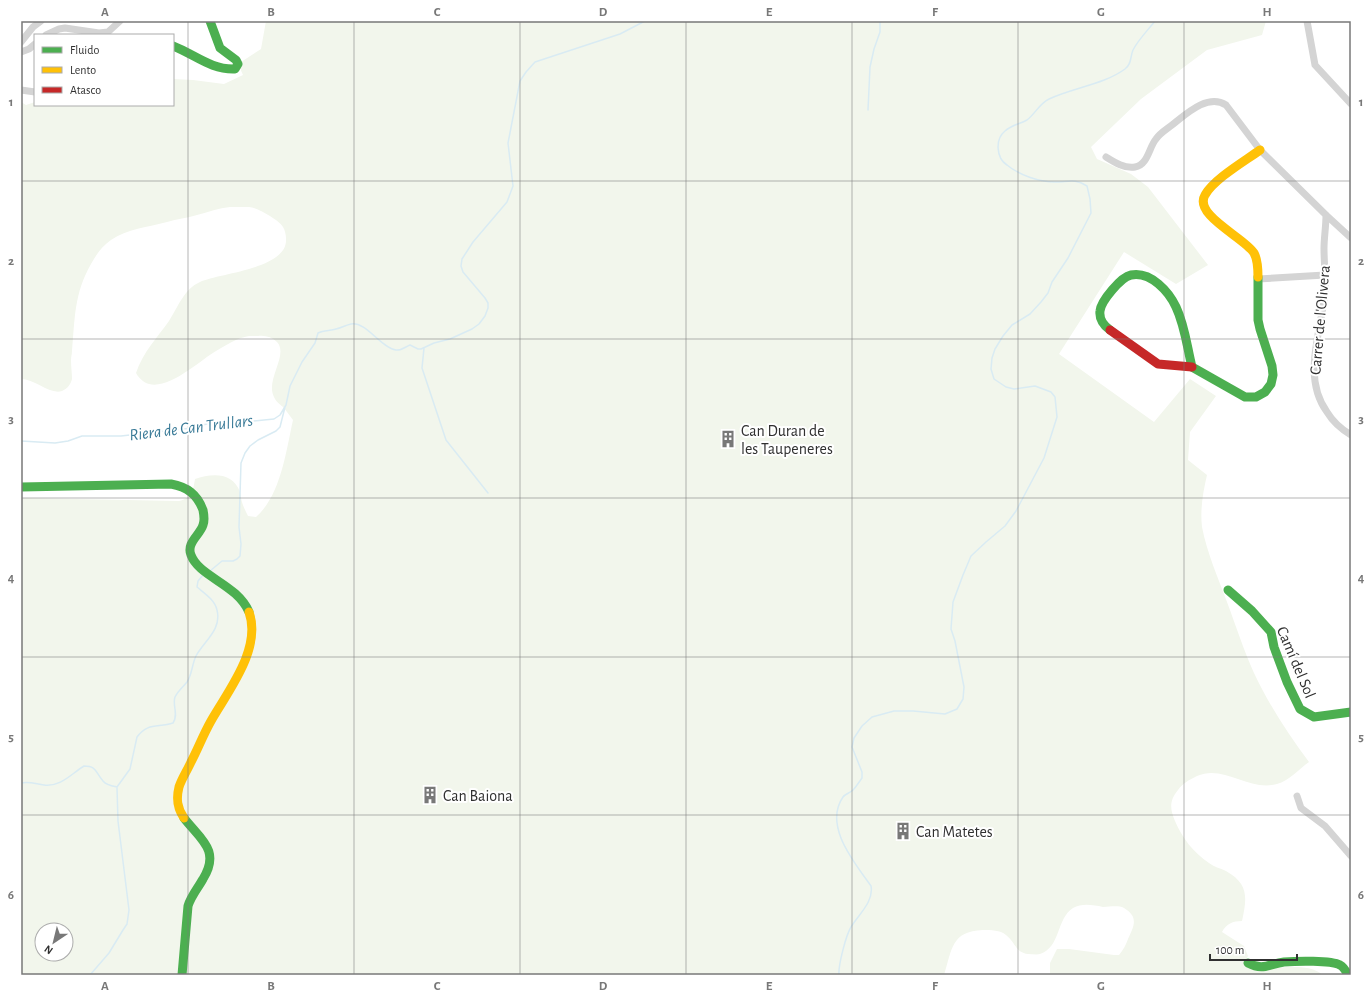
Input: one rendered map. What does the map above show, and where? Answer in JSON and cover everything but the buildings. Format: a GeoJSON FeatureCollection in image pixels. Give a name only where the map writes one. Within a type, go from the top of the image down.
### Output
{"type":"FeatureCollection","features":[{"type":"Feature","properties":{"kind":"street"},"geometry":{"type":"LineString","coordinates":[[21,42],[41,21]]}},
{"type":"Feature","properties":{"kind":"street"},"geometry":{"type":"LineString","coordinates":[[48,34],[59,28],[99,33],[108,32],[120,21]]}},
{"type":"Feature","properties":{"kind":"street"},"geometry":{"type":"LineString","coordinates":[[174,46],[222,69],[235,69],[238,64],[236,60],[220,48],[210,21]]}},
{"type":"Feature","properties":{"kind":"street"},"geometry":{"type":"LineString","coordinates":[[1307,21],[1315,65],[1351,104]]}},
{"type":"Feature","properties":{"kind":"street"},"geometry":{"type":"LineString","coordinates":[[21,52],[29,49],[34,45]]}},
{"type":"Feature","properties":{"kind":"street"},"geometry":{"type":"LineString","coordinates":[[21,90],[34,92]]}},
{"type":"Feature","properties":{"kind":"street"},"geometry":{"type":"LineString","coordinates":[[1106,157],[1124,165],[1135,167],[1139,166],[1146,158],[1152,144],[1158,136],[1182,117],[1198,106],[1215,102],[1222,103],[1226,105],[1260,150],[1351,238]]}},
{"type":"Feature","properties":{"kind":"street"},"geometry":{"type":"LineString","coordinates":[[1192,367],[1176,305],[1167,292],[1153,281],[1141,276],[1132,275],[1122,280],[1106,299],[1100,309],[1101,318],[1106,327],[1158,364],[1192,367],[1245,397],[1257,397],[1266,390],[1271,379],[1272,368],[1269,351],[1258,324],[1258,279],[1257,264],[1254,252],[1212,217],[1207,212],[1203,202],[1203,197],[1212,187],[1260,150]]}},
{"type":"Feature","properties":{"kind":"street","name":"Carrer de l'Olivera"},"geometry":{"type":"LineString","coordinates":[[1326,215],[1324,230],[1324,301],[1315,356],[1315,386],[1321,402],[1329,415],[1338,426],[1351,435]]}},
{"type":"Feature","properties":{"kind":"street"},"geometry":{"type":"LineString","coordinates":[[1258,279],[1325,275]]}},
{"type":"Feature","properties":{"kind":"street"},"geometry":{"type":"LineString","coordinates":[[21,487],[171,484],[184,487],[196,496],[201,504],[204,514],[204,523],[191,546],[190,552],[192,557],[197,564],[243,599],[250,613],[252,629],[249,648],[237,678],[207,728],[182,779],[177,794],[177,802],[180,813],[205,842],[210,858],[209,869],[195,890],[189,904],[182,975]]}},
{"type":"Feature","properties":{"kind":"street","name":"Camí del Sol"},"geometry":{"type":"LineString","coordinates":[[1228,590],[1252,611],[1271,632],[1274,647],[1287,682],[1300,709],[1314,717],[1351,712]]}},
{"type":"Feature","properties":{"kind":"street"},"geometry":{"type":"LineString","coordinates":[[1297,796],[1301,808],[1325,826],[1351,856]]}},
{"type":"Feature","properties":{"kind":"street"},"geometry":{"type":"LineString","coordinates":[[1248,962],[1256,967],[1262,968],[1284,962],[1329,962],[1341,966],[1348,975]]}},
{"type":"Feature","properties":{"kind":"shaded area"},"geometry":{"type":"Polygon","coordinates":[[[266,21],[1266,21],[1262,35],[1207,50],[1141,99],[1091,147],[1097,159],[1131,174],[1148,187],[1208,265],[1176,284],[1124,252],[1059,354],[1154,422],[1190,379],[1216,396],[1190,432],[1188,460],[1207,475],[1203,494],[1201,520],[1204,537],[1243,647],[1254,673],[1279,719],[1309,762],[1286,780],[1277,784],[1256,784],[1217,773],[1207,773],[1197,776],[1189,780],[1178,790],[1173,798],[1171,809],[1178,827],[1193,850],[1211,864],[1233,876],[1242,886],[1245,905],[1242,921],[1230,924],[1222,932],[1244,946],[1248,956],[1245,961],[1271,967],[1300,967],[1312,969],[1323,975],[1050,975],[1050,963],[1057,949],[1119,955],[1132,930],[1134,922],[1132,915],[1124,908],[1114,906],[1103,907],[1080,905],[1073,908],[1068,913],[1052,945],[1047,950],[1039,954],[1028,954],[1020,951],[1004,933],[998,931],[972,931],[965,934],[954,944],[944,975],[21,975],[21,498],[179,501],[189,496],[195,479],[215,475],[227,478],[237,485],[248,516],[256,517],[264,508],[277,485],[285,459],[293,420],[274,397],[272,383],[279,361],[280,347],[277,342],[268,337],[249,336],[236,340],[216,351],[176,378],[164,383],[153,385],[144,382],[136,373],[146,352],[169,321],[182,299],[194,285],[209,279],[265,263],[276,257],[284,249],[286,236],[281,224],[262,211],[249,207],[222,208],[124,233],[108,242],[91,264],[85,275],[78,296],[71,359],[72,379],[70,384],[64,390],[57,392],[47,389],[32,381],[21,379],[21,102],[26,105],[34,102],[34,106],[174,106],[174,79],[224,84],[243,75],[238,64],[261,49],[266,21]]]}},
{"type":"Feature","properties":{"kind":"waterway","name":"Riera de Can Trullars"},"geometry":{"type":"LineString","coordinates":[[21,441],[55,443],[68,441],[82,436],[121,436],[192,428],[227,420],[243,422],[274,419],[280,415],[286,405],[290,386],[302,362],[315,343],[318,333],[322,331],[357,324],[368,330],[385,345],[398,350],[410,345],[421,349],[434,343],[450,339],[472,329],[479,324],[485,316],[488,303],[463,272],[461,266],[462,259],[473,242],[507,202],[513,186],[508,143],[520,81],[535,62],[620,34],[645,21]]}},
{"type":"Feature","properties":{"kind":"waterway"},"geometry":{"type":"LineString","coordinates":[[868,110],[870,67],[880,32],[880,21]]}},
{"type":"Feature","properties":{"kind":"waterway"},"geometry":{"type":"LineString","coordinates":[[839,975],[841,958],[849,931],[868,903],[871,892],[871,886],[844,844],[839,832],[837,820],[838,808],[843,797],[853,790],[862,778],[862,772],[852,747],[854,738],[862,726],[872,717],[894,711],[945,714],[957,709],[963,699],[964,687],[955,641],[951,629],[953,602],[971,556],[1005,526],[1016,511],[1044,458],[1057,417],[1055,397],[1051,392],[1035,386],[1014,389],[1006,387],[994,379],[991,369],[992,358],[995,349],[1012,325],[1030,314],[1048,293],[1052,282],[1068,258],[1091,213],[1090,199],[1087,186],[1078,182],[1042,181],[1023,175],[1012,169],[1003,162],[999,153],[998,143],[1002,134],[1007,129],[1027,120],[1043,103],[1049,99],[1098,82],[1125,69],[1130,63],[1135,46],[1155,21]]}},
{"type":"Feature","properties":{"kind":"waterway"},"geometry":{"type":"LineString","coordinates":[[424,348],[422,368],[446,440],[488,493]]}},
{"type":"Feature","properties":{"kind":"waterway"},"geometry":{"type":"LineString","coordinates":[[210,571],[222,561],[233,561],[240,556],[241,544],[239,527],[241,463],[250,446],[276,431],[280,427],[285,407]]}},
{"type":"Feature","properties":{"kind":"waterway"},"geometry":{"type":"LineString","coordinates":[[21,783],[30,782],[44,785],[56,784],[66,779],[84,766],[88,766],[94,768],[104,782],[117,787],[130,769],[137,737],[141,732],[149,727],[173,723],[175,720],[175,697],[189,679],[196,656],[215,629],[218,617],[216,606],[209,597],[197,587],[198,581],[203,575]]}},
{"type":"Feature","properties":{"kind":"waterway"},"geometry":{"type":"LineString","coordinates":[[90,975],[109,953],[127,924],[129,910],[118,821],[117,788]]}},
{"type":"Feature","properties":{"kind":"traffic: fast"},"geometry":{"type":"LineString","coordinates":[[174,46],[218,67],[235,69],[238,64],[236,60],[220,48],[210,21]]}},
{"type":"Feature","properties":{"kind":"traffic: fast"},"geometry":{"type":"LineString","coordinates":[[1110,330],[1102,322],[1100,311],[1104,301],[1117,285],[1131,275],[1145,276],[1152,279],[1164,289],[1176,307],[1184,329],[1192,367],[1245,397],[1256,397],[1265,392],[1271,384],[1273,375],[1272,366],[1258,320],[1258,277]]}},
{"type":"Feature","properties":{"kind":"traffic: fast"},"geometry":{"type":"LineString","coordinates":[[21,487],[171,484],[187,489],[201,504],[204,518],[204,523],[190,547],[191,555],[195,563],[236,594],[249,612]]}},
{"type":"Feature","properties":{"kind":"traffic: fast"},"geometry":{"type":"LineString","coordinates":[[1228,590],[1252,611],[1271,632],[1274,647],[1287,682],[1300,709],[1314,717],[1351,712]]}},
{"type":"Feature","properties":{"kind":"traffic: fast"},"geometry":{"type":"LineString","coordinates":[[182,975],[188,906],[208,869],[210,860],[209,852],[202,839],[184,818]]}},
{"type":"Feature","properties":{"kind":"traffic: fast"},"geometry":{"type":"LineString","coordinates":[[1248,963],[1262,967],[1284,962],[1329,962],[1336,963],[1341,966],[1345,969],[1348,975]]}},
{"type":"Feature","properties":{"kind":"traffic: slow"},"geometry":{"type":"LineString","coordinates":[[1258,277],[1258,268],[1254,253],[1241,240],[1213,218],[1206,210],[1203,203],[1205,195],[1215,183],[1260,150]]}},
{"type":"Feature","properties":{"kind":"traffic: slow"},"geometry":{"type":"LineString","coordinates":[[184,818],[178,803],[179,787],[208,726],[234,683],[247,655],[251,640],[252,626],[249,612]]}},
{"type":"Feature","properties":{"kind":"traffic: jam"},"geometry":{"type":"LineString","coordinates":[[1110,330],[1158,364],[1192,367]]}},
{"type":"Feature","properties":{"kind":"place","name":"Can Duran de les Taupeneres"},"geometry":{"type":"Point","coordinates":[728,439]}},
{"type":"Feature","properties":{"kind":"place","name":"Can Baiona"},"geometry":{"type":"Point","coordinates":[430,795]}},
{"type":"Feature","properties":{"kind":"place","name":"Can Matetes"},"geometry":{"type":"Point","coordinates":[903,831]}}]}
